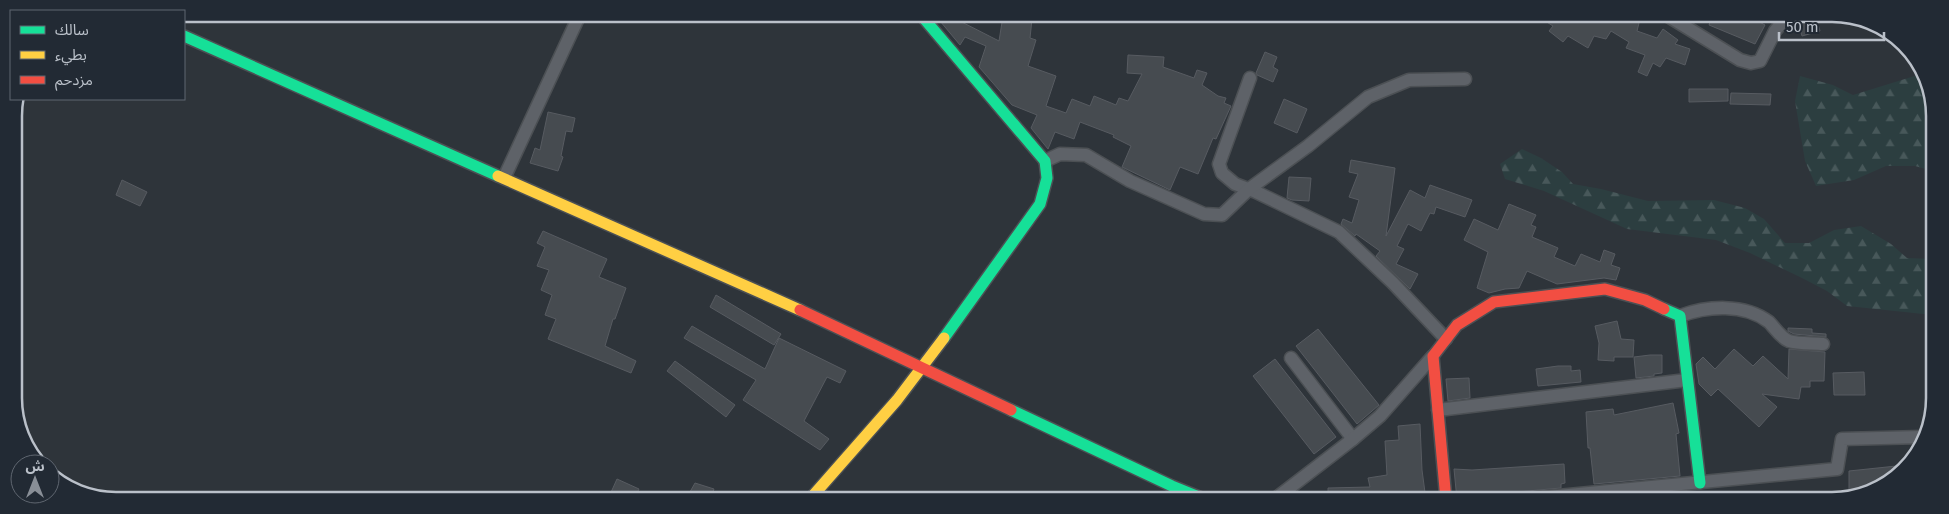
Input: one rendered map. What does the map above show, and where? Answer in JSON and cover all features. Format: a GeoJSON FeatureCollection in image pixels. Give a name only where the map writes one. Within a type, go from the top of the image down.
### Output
{"type":"FeatureCollection","features":[{"type":"Feature","properties":{"kind":"street"},"geometry":{"type":"LineString","coordinates":[[1678,22],[1740,60],[1751,63],[1760,61],[1775,31],[1782,22]]}},
{"type":"Feature","properties":{"kind":"street"},"geometry":{"type":"LineString","coordinates":[[504,178],[576,23]]}},
{"type":"Feature","properties":{"kind":"street"},"geometry":{"type":"LineString","coordinates":[[817,492],[923,368],[1040,204],[1047,178],[1045,161],[927,23]]}},
{"type":"Feature","properties":{"kind":"street"},"geometry":{"type":"LineString","coordinates":[[185,36],[844,330],[1185,491]]}},
{"type":"Feature","properties":{"kind":"street"},"geometry":{"type":"LineString","coordinates":[[1250,78],[1219,164],[1222,173],[1236,184],[1339,232],[1393,283],[1446,339]]}},
{"type":"Feature","properties":{"kind":"street"},"geometry":{"type":"LineString","coordinates":[[1045,161],[1060,154],[1086,155],[1130,180],[1204,214],[1222,215],[1249,189],[1308,146],[1368,97],[1410,80],[1465,80]]}},
{"type":"Feature","properties":{"kind":"street"},"geometry":{"type":"LineString","coordinates":[[1285,491],[1380,416],[1457,326],[1494,302],[1605,289],[1645,300],[1680,316],[1696,310],[1723,308],[1748,312],[1768,322],[1789,341],[1823,344]]}},
{"type":"Feature","properties":{"kind":"street"},"geometry":{"type":"LineString","coordinates":[[1680,316],[1700,483]]}},
{"type":"Feature","properties":{"kind":"street"},"geometry":{"type":"LineString","coordinates":[[1433,356],[1445,491]]}},
{"type":"Feature","properties":{"kind":"street"},"geometry":{"type":"LineString","coordinates":[[1291,358],[1353,439]]}},
{"type":"Feature","properties":{"kind":"street"},"geometry":{"type":"LineString","coordinates":[[1438,410],[1687,380]]}},
{"type":"Feature","properties":{"kind":"street"},"geometry":{"type":"LineString","coordinates":[[1612,491],[1837,469],[1842,439],[1918,437]]}},
{"type":"Feature","properties":{"kind":"green space"},"geometry":{"type":"Polygon","coordinates":[[[1917,75],[1925,98],[1926,169],[1915,166],[1886,166],[1854,180],[1816,186],[1805,161],[1795,101],[1800,76],[1833,85],[1853,95],[1917,75]]]}},
{"type":"Feature","properties":{"kind":"green space"},"geometry":{"type":"Polygon","coordinates":[[[1522,149],[1541,158],[1562,172],[1573,184],[1648,201],[1714,200],[1745,208],[1764,219],[1785,243],[1809,243],[1834,230],[1861,226],[1891,244],[1907,258],[1926,259],[1926,314],[1847,306],[1827,291],[1802,278],[1750,253],[1716,240],[1627,229],[1544,191],[1505,179],[1500,164],[1522,149]]]}},
{"type":"Feature","properties":{"kind":"building"},"geometry":{"type":"Polygon","coordinates":[[[1002,22],[1032,22],[1030,38],[1036,40],[1028,66],[1056,76],[1046,106],[1066,113],[1072,99],[1090,106],[1094,96],[1116,105],[1119,98],[1128,101],[1142,74],[1127,73],[1128,55],[1164,57],[1163,67],[1194,78],[1197,70],[1207,73],[1202,85],[1218,96],[1226,98],[1224,103],[1231,106],[1216,139],[1213,138],[1198,174],[1180,167],[1170,190],[1122,167],[1131,146],[1113,137],[1114,135],[1080,122],[1074,139],[1055,132],[1048,149],[1031,128],[1037,115],[1012,105],[979,67],[986,46],[965,37],[960,45],[941,23],[963,23],[999,41],[1002,22]]]}},
{"type":"Feature","properties":{"kind":"building"},"geometry":{"type":"Polygon","coordinates":[[[1547,22],[1637,22],[1639,23],[1637,31],[1657,38],[1663,29],[1678,40],[1675,44],[1690,49],[1685,65],[1666,58],[1660,67],[1653,63],[1647,76],[1638,72],[1645,55],[1626,48],[1629,42],[1611,31],[1606,39],[1594,36],[1588,48],[1568,36],[1563,42],[1549,31],[1553,26],[1547,22]]]}},
{"type":"Feature","properties":{"kind":"building"},"geometry":{"type":"Polygon","coordinates":[[[1710,22],[1759,22],[1765,25],[1755,44],[1709,25],[1710,22]]]}},
{"type":"Feature","properties":{"kind":"building"},"geometry":{"type":"Polygon","coordinates":[[[1798,22],[1818,22],[1820,31],[1802,36],[1798,22]]]}},
{"type":"Feature","properties":{"kind":"building"},"geometry":{"type":"Polygon","coordinates":[[[1265,52],[1277,57],[1273,67],[1278,70],[1273,82],[1256,73],[1265,52]]]}},
{"type":"Feature","properties":{"kind":"building"},"geometry":{"type":"Polygon","coordinates":[[[1689,89],[1728,89],[1728,101],[1689,102],[1689,89]]]}},
{"type":"Feature","properties":{"kind":"building"},"geometry":{"type":"Polygon","coordinates":[[[1731,93],[1771,94],[1770,105],[1730,104],[1731,93]]]}},
{"type":"Feature","properties":{"kind":"building"},"geometry":{"type":"Polygon","coordinates":[[[1284,99],[1307,109],[1297,133],[1274,123],[1284,99]]]}},
{"type":"Feature","properties":{"kind":"building"},"geometry":{"type":"Polygon","coordinates":[[[548,112],[575,118],[572,132],[566,131],[561,156],[563,157],[558,171],[530,163],[535,148],[540,150],[548,112]]]}},
{"type":"Feature","properties":{"kind":"building"},"geometry":{"type":"Polygon","coordinates":[[[1351,160],[1395,168],[1386,236],[1410,190],[1425,198],[1430,185],[1472,200],[1465,217],[1436,207],[1434,214],[1430,213],[1421,231],[1408,224],[1397,246],[1404,249],[1396,264],[1418,274],[1410,289],[1376,256],[1380,251],[1356,234],[1355,236],[1341,224],[1343,219],[1352,223],[1359,200],[1349,197],[1358,174],[1349,172],[1351,160]]]}},
{"type":"Feature","properties":{"kind":"building"},"geometry":{"type":"Polygon","coordinates":[[[1289,177],[1311,178],[1309,201],[1287,198],[1289,177]]]}},
{"type":"Feature","properties":{"kind":"building"},"geometry":{"type":"Polygon","coordinates":[[[122,180],[147,192],[140,206],[116,195],[122,180]]]}},
{"type":"Feature","properties":{"kind":"building"},"geometry":{"type":"Polygon","coordinates":[[[1509,204],[1536,215],[1531,225],[1536,227],[1532,237],[1558,248],[1554,257],[1575,266],[1581,254],[1600,262],[1604,250],[1615,254],[1611,265],[1620,268],[1616,280],[1604,278],[1557,284],[1527,271],[1519,288],[1489,293],[1477,288],[1488,252],[1464,240],[1474,219],[1498,230],[1509,204]]]}},
{"type":"Feature","properties":{"kind":"building"},"geometry":{"type":"Polygon","coordinates":[[[543,231],[607,259],[599,277],[626,288],[615,319],[613,319],[605,346],[636,361],[631,373],[548,339],[556,319],[545,315],[552,295],[541,290],[549,270],[537,266],[545,247],[537,243],[543,231]]]}},
{"type":"Feature","properties":{"kind":"building"},"geometry":{"type":"Polygon","coordinates":[[[716,295],[781,334],[774,345],[710,307],[716,295]]]}},
{"type":"Feature","properties":{"kind":"building"},"geometry":{"type":"Polygon","coordinates":[[[1617,321],[1621,339],[1634,340],[1633,357],[1614,357],[1614,361],[1598,360],[1599,343],[1595,326],[1617,321]]]}},
{"type":"Feature","properties":{"kind":"building"},"geometry":{"type":"Polygon","coordinates":[[[692,326],[765,369],[779,338],[846,371],[840,383],[827,377],[804,421],[829,439],[820,450],[743,400],[756,380],[684,338],[692,326]]]}},
{"type":"Feature","properties":{"kind":"building"},"geometry":{"type":"Polygon","coordinates":[[[1788,328],[1812,329],[1812,333],[1826,334],[1826,337],[1794,334],[1788,331],[1788,328]]]}},
{"type":"Feature","properties":{"kind":"building"},"geometry":{"type":"Polygon","coordinates":[[[1318,329],[1379,405],[1357,424],[1296,346],[1318,329]]]}},
{"type":"Feature","properties":{"kind":"building"},"geometry":{"type":"Polygon","coordinates":[[[1734,349],[1753,366],[1763,356],[1788,379],[1789,349],[1825,352],[1824,381],[1810,381],[1810,387],[1801,387],[1799,399],[1762,394],[1777,407],[1759,427],[1718,389],[1711,396],[1699,384],[1696,364],[1703,357],[1715,369],[1734,349]]]}},
{"type":"Feature","properties":{"kind":"building"},"geometry":{"type":"Polygon","coordinates":[[[1662,355],[1662,373],[1636,378],[1634,357],[1662,355]]]}},
{"type":"Feature","properties":{"kind":"building"},"geometry":{"type":"Polygon","coordinates":[[[1275,359],[1336,437],[1314,454],[1253,376],[1275,359]]]}},
{"type":"Feature","properties":{"kind":"building"},"geometry":{"type":"Polygon","coordinates":[[[675,361],[735,405],[726,417],[667,371],[675,361]]]}},
{"type":"Feature","properties":{"kind":"building"},"geometry":{"type":"Polygon","coordinates":[[[1571,366],[1571,371],[1580,370],[1581,382],[1538,386],[1536,369],[1571,366]]]}},
{"type":"Feature","properties":{"kind":"building"},"geometry":{"type":"Polygon","coordinates":[[[1864,372],[1865,395],[1834,395],[1833,373],[1864,372]]]}},
{"type":"Feature","properties":{"kind":"building"},"geometry":{"type":"Polygon","coordinates":[[[1469,378],[1470,398],[1448,401],[1446,379],[1469,378]]]}},
{"type":"Feature","properties":{"kind":"building"},"geometry":{"type":"Polygon","coordinates":[[[1673,403],[1679,433],[1676,434],[1680,476],[1594,484],[1590,448],[1588,448],[1586,412],[1613,409],[1614,415],[1673,403]]]}},
{"type":"Feature","properties":{"kind":"building"},"geometry":{"type":"Polygon","coordinates":[[[1420,424],[1425,491],[1328,491],[1328,488],[1370,487],[1368,478],[1387,475],[1385,441],[1399,440],[1398,426],[1420,424]]]}},
{"type":"Feature","properties":{"kind":"building"},"geometry":{"type":"Polygon","coordinates":[[[1564,464],[1565,483],[1561,484],[1561,488],[1525,491],[1456,491],[1454,469],[1472,470],[1564,464]]]}},
{"type":"Feature","properties":{"kind":"building"},"geometry":{"type":"Polygon","coordinates":[[[1897,466],[1880,479],[1849,490],[1849,471],[1897,466]]]}},
{"type":"Feature","properties":{"kind":"building"},"geometry":{"type":"Polygon","coordinates":[[[617,479],[639,489],[638,492],[611,492],[617,479]]]}},
{"type":"Feature","properties":{"kind":"building"},"geometry":{"type":"Polygon","coordinates":[[[695,483],[714,489],[713,492],[690,492],[695,483]]]}},
{"type":"Feature","properties":{"kind":"traffic: fast"},"geometry":{"type":"LineString","coordinates":[[927,23],[1045,161],[1047,178],[1040,204],[944,338]]}},
{"type":"Feature","properties":{"kind":"traffic: fast"},"geometry":{"type":"LineString","coordinates":[[185,36],[498,176]]}},
{"type":"Feature","properties":{"kind":"traffic: fast"},"geometry":{"type":"LineString","coordinates":[[1664,309],[1680,316],[1700,483]]}},
{"type":"Feature","properties":{"kind":"traffic: fast"},"geometry":{"type":"LineString","coordinates":[[1011,410],[1185,491]]}},
{"type":"Feature","properties":{"kind":"traffic: slow"},"geometry":{"type":"LineString","coordinates":[[498,176],[800,310]]}},
{"type":"Feature","properties":{"kind":"traffic: slow"},"geometry":{"type":"LineString","coordinates":[[817,492],[897,400],[944,338]]}},
{"type":"Feature","properties":{"kind":"traffic: jam"},"geometry":{"type":"LineString","coordinates":[[1445,491],[1433,356],[1457,325],[1494,302],[1605,289],[1645,300],[1664,309]]}},
{"type":"Feature","properties":{"kind":"traffic: jam"},"geometry":{"type":"LineString","coordinates":[[800,310],[1011,410]]}}]}
